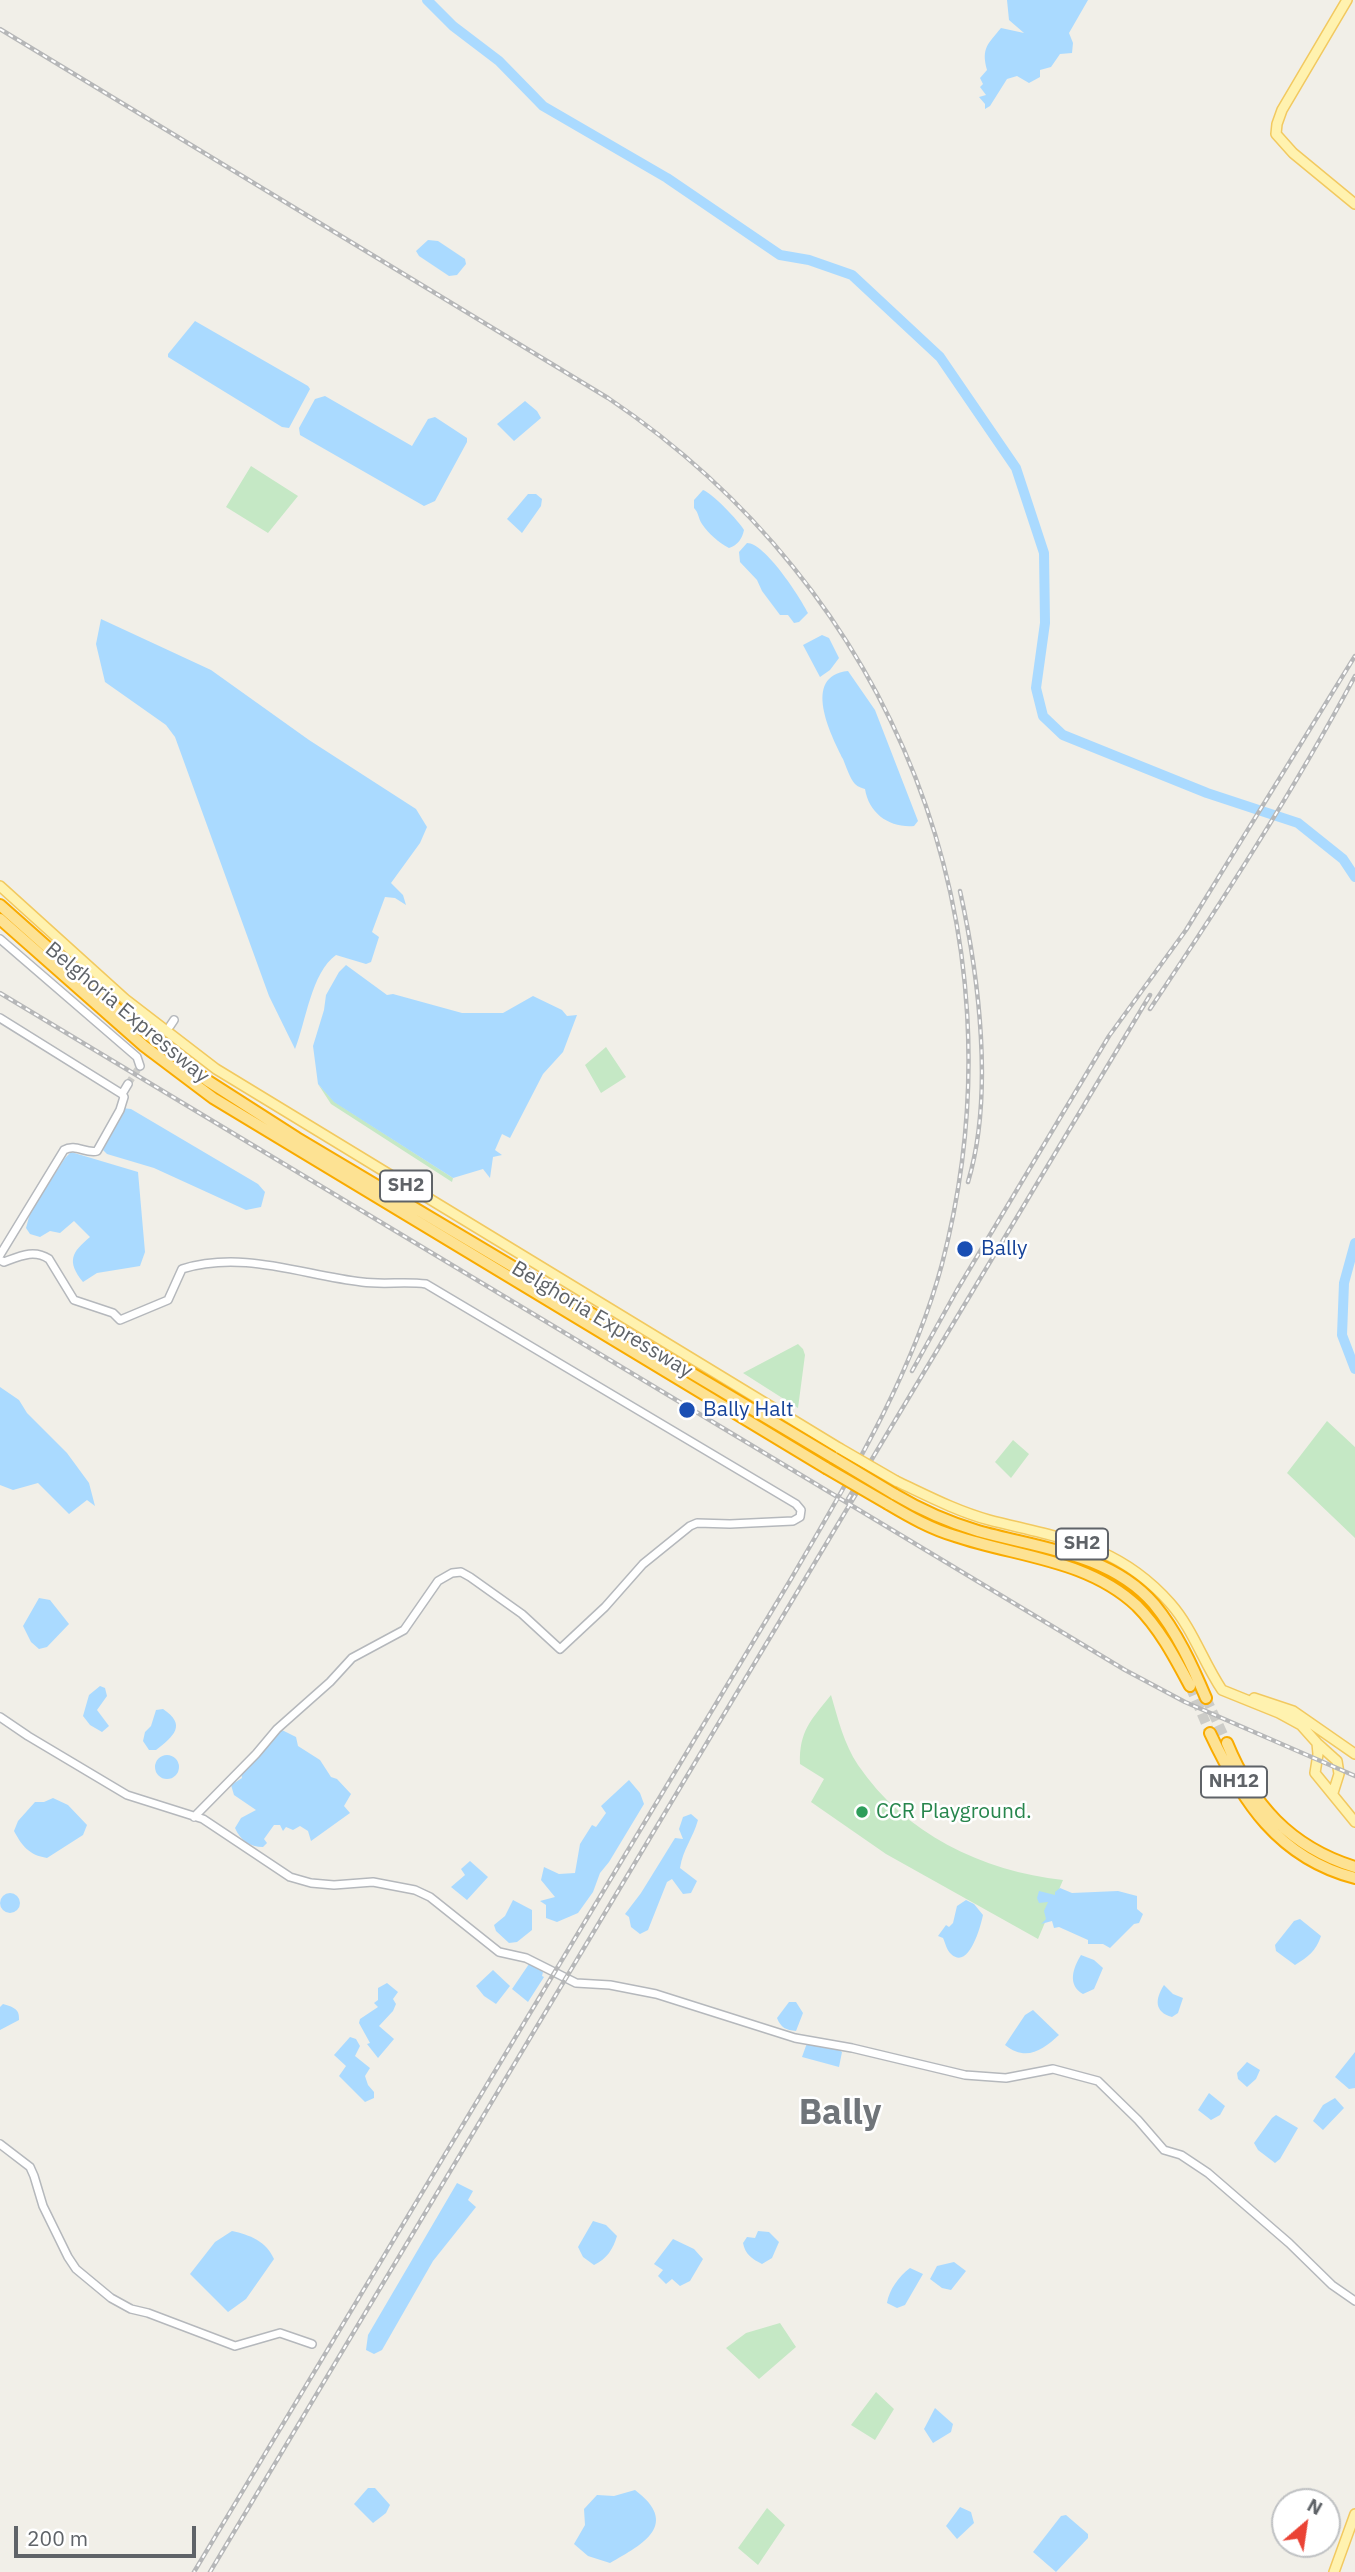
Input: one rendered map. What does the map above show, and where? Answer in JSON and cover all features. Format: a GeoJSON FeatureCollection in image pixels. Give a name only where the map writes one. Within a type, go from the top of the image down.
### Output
{"type":"FeatureCollection","features":[{"type":"Feature","properties":{"kind":"highway","name":"Belghoria Expressway"},"geometry":{"type":"LineString","coordinates":[[0,905],[134,1024],[208,1082],[297,1138],[837,1453],[915,1506],[955,1524],[1068,1552],[1102,1566],[1130,1584],[1152,1602],[1167,1622],[1186,1654],[1206,1698]]}},
{"type":"Feature","properties":{"kind":"highway","name":"Belghoria Expressway"},"geometry":{"type":"LineString","coordinates":[[0,919],[144,1046],[213,1098],[827,1468],[932,1528],[977,1543],[1062,1563],[1124,1595],[1150,1619],[1190,1686]]}},
{"type":"Feature","properties":{"kind":"highway","name":"NH12"},"geometry":{"type":"LineString","coordinates":[[1210,1734],[1237,1786],[1270,1823],[1306,1858],[1355,1878]]}},
{"type":"Feature","properties":{"kind":"highway","name":"NH12"},"geometry":{"type":"LineString","coordinates":[[1227,1743],[1270,1823],[1325,1855],[1355,1867]]}},
{"type":"Feature","properties":{"kind":"main road"},"geometry":{"type":"LineString","coordinates":[[1347,0],[1282,110],[1276,134],[1293,153],[1355,204]]}},
{"type":"Feature","properties":{"kind":"main road","name":"SH2"},"geometry":{"type":"LineString","coordinates":[[0,886],[125,999],[216,1069],[837,1453],[953,1508],[989,1520],[1068,1538],[1117,1560],[1138,1574],[1172,1605],[1201,1650],[1216,1681],[1292,1719],[1309,1732],[1317,1743]]}},
{"type":"Feature","properties":{"kind":"main road","name":"SH2"},"geometry":{"type":"LineString","coordinates":[[1252,1700],[1293,1711],[1354,1753]]}},
{"type":"Feature","properties":{"kind":"main road"},"geometry":{"type":"LineString","coordinates":[[1317,1743],[1335,1758],[1339,1766],[1338,1781],[1333,1793]]}},
{"type":"Feature","properties":{"kind":"main road"},"geometry":{"type":"LineString","coordinates":[[1317,1743],[1314,1773],[1355,1822]]}},
{"type":"Feature","properties":{"kind":"main road"},"geometry":{"type":"LineString","coordinates":[[1334,2572],[1355,2514]]}},
{"type":"Feature","properties":{"kind":"street"},"geometry":{"type":"LineString","coordinates":[[0,939],[137,1057],[140,1066],[146,1057]]}},
{"type":"Feature","properties":{"kind":"street"},"geometry":{"type":"LineString","coordinates":[[0,1018],[122,1094],[124,1101],[99,1148],[94,1152],[72,1147],[64,1150],[0,1257],[4,1262],[34,1252],[45,1256],[74,1300],[113,1313],[121,1320],[168,1300],[182,1269],[210,1264],[274,1265],[363,1282],[426,1284],[796,1504],[801,1510],[800,1517],[793,1521],[697,1523],[690,1526],[643,1564],[605,1607],[560,1649],[522,1614],[470,1577],[461,1572],[452,1573],[438,1581],[404,1630],[352,1658],[330,1682],[277,1728],[256,1754],[194,1817]]}},
{"type":"Feature","properties":{"kind":"street"},"geometry":{"type":"LineString","coordinates":[[122,1094],[128,1084]]}},
{"type":"Feature","properties":{"kind":"street"},"geometry":{"type":"LineString","coordinates":[[0,1717],[127,1795],[203,1819],[290,1877],[311,1883],[334,1885],[373,1882],[415,1890],[430,1897],[499,1952],[526,1958],[576,1983],[610,1985],[656,1994],[795,2038],[870,2052],[965,2075],[1006,2078],[1053,2069],[1098,2081],[1164,2150],[1181,2155],[1208,2173],[1289,2243],[1332,2285],[1355,2301]]}},
{"type":"Feature","properties":{"kind":"street"},"geometry":{"type":"LineString","coordinates":[[0,2144],[30,2167],[43,2206],[72,2263],[111,2298],[131,2309],[236,2346],[280,2333],[312,2344]]}},
{"type":"Feature","properties":{"kind":"green space"},"geometry":{"type":"Polygon","coordinates":[[[251,466],[298,496],[268,533],[226,507],[251,466]]]}},
{"type":"Feature","properties":{"kind":"green space"},"geometry":{"type":"Polygon","coordinates":[[[606,1047],[626,1077],[601,1093],[585,1065],[606,1047]]]}},
{"type":"Feature","properties":{"kind":"green space"},"geometry":{"type":"Polygon","coordinates":[[[318,1084],[335,1102],[453,1178],[452,1182],[331,1104],[318,1084]]]}},
{"type":"Feature","properties":{"kind":"green space"},"geometry":{"type":"Polygon","coordinates":[[[798,1344],[805,1355],[798,1408],[743,1373],[798,1344]]]}},
{"type":"Feature","properties":{"kind":"green space"},"geometry":{"type":"Polygon","coordinates":[[[1327,1421],[1355,1447],[1355,1538],[1287,1473],[1327,1421]]]}},
{"type":"Feature","properties":{"kind":"green space"},"geometry":{"type":"Polygon","coordinates":[[[1013,1440],[1029,1454],[1011,1478],[995,1462],[1013,1440]]]}},
{"type":"Feature","properties":{"kind":"green space","name":"CCR Playground."},"geometry":{"type":"Polygon","coordinates":[[[831,1695],[853,1757],[898,1811],[948,1845],[975,1858],[1003,1868],[1063,1880],[1038,1939],[886,1854],[811,1802],[824,1779],[800,1764],[800,1753],[804,1734],[812,1719],[831,1695]]]}},
{"type":"Feature","properties":{"kind":"green space"},"geometry":{"type":"Polygon","coordinates":[[[780,2323],[796,2347],[759,2379],[726,2348],[746,2333],[780,2323]]]}},
{"type":"Feature","properties":{"kind":"green space"},"geometry":{"type":"Polygon","coordinates":[[[876,2392],[894,2409],[875,2440],[851,2425],[876,2392]]]}},
{"type":"Feature","properties":{"kind":"green space"},"geometry":{"type":"Polygon","coordinates":[[[767,2508],[785,2525],[758,2565],[738,2548],[767,2508]]]}},
{"type":"Feature","properties":{"kind":"water"},"geometry":{"type":"Polygon","coordinates":[[[1007,0],[1088,0],[1069,33],[1073,43],[1072,53],[1060,54],[1051,67],[1040,70],[1040,77],[1029,83],[1017,76],[1007,79],[990,106],[985,109],[985,104],[979,97],[986,95],[980,87],[983,84],[980,78],[987,70],[987,47],[1001,28],[1024,33],[1009,20],[1007,0]]]}},
{"type":"Feature","properties":{"kind":"water"},"geometry":{"type":"Polygon","coordinates":[[[428,240],[438,241],[465,259],[466,264],[457,275],[449,276],[419,256],[416,251],[428,240]]]}},
{"type":"Feature","properties":{"kind":"water"},"geometry":{"type":"Polygon","coordinates":[[[195,321],[308,386],[310,389],[289,428],[282,427],[168,357],[195,321]]]}},
{"type":"Feature","properties":{"kind":"water"},"geometry":{"type":"Polygon","coordinates":[[[325,396],[412,446],[428,419],[435,417],[467,438],[435,501],[424,506],[300,435],[299,428],[315,399],[325,396]]]}},
{"type":"Feature","properties":{"kind":"water"},"geometry":{"type":"Polygon","coordinates":[[[525,401],[541,418],[514,441],[497,424],[525,401]]]}},
{"type":"Feature","properties":{"kind":"water"},"geometry":{"type":"Polygon","coordinates":[[[703,490],[725,508],[744,530],[739,541],[732,547],[729,548],[717,540],[701,522],[694,508],[694,500],[703,490]]]}},
{"type":"Feature","properties":{"kind":"water"},"geometry":{"type":"Polygon","coordinates":[[[528,494],[536,494],[542,499],[541,506],[522,533],[507,519],[528,494]]]}},
{"type":"Feature","properties":{"kind":"water"},"geometry":{"type":"Polygon","coordinates":[[[747,543],[754,545],[772,561],[798,595],[808,613],[799,622],[794,623],[788,615],[780,615],[757,580],[740,562],[739,552],[747,543]]]}},
{"type":"Feature","properties":{"kind":"water"},"geometry":{"type":"Polygon","coordinates":[[[101,619],[211,670],[309,740],[416,809],[427,827],[420,843],[391,883],[403,895],[406,905],[395,898],[385,897],[372,932],[379,937],[371,962],[366,964],[336,955],[328,963],[310,999],[295,1049],[269,996],[175,737],[166,725],[105,682],[96,644],[101,619]]]}},
{"type":"Feature","properties":{"kind":"water"},"geometry":{"type":"Polygon","coordinates":[[[822,635],[829,638],[839,658],[830,670],[820,677],[803,645],[822,635]]]}},
{"type":"Feature","properties":{"kind":"water"},"geometry":{"type":"Polygon","coordinates":[[[848,671],[875,710],[918,821],[914,826],[897,825],[876,812],[865,789],[851,779],[832,736],[823,708],[823,695],[826,683],[834,675],[848,671]]]}},
{"type":"Feature","properties":{"kind":"water"},"geometry":{"type":"Polygon","coordinates":[[[346,965],[387,995],[393,994],[462,1013],[503,1013],[533,996],[562,1010],[567,1016],[577,1015],[563,1052],[543,1074],[510,1138],[502,1134],[495,1150],[502,1155],[493,1157],[490,1178],[483,1169],[453,1178],[334,1102],[318,1084],[313,1046],[326,995],[346,965]]]}},
{"type":"Feature","properties":{"kind":"water"},"geometry":{"type":"Polygon","coordinates":[[[122,1108],[131,1109],[258,1184],[265,1192],[261,1207],[246,1210],[154,1168],[107,1154],[103,1150],[122,1108]]]}},
{"type":"Feature","properties":{"kind":"water"},"geometry":{"type":"Polygon","coordinates":[[[71,1152],[138,1172],[145,1252],[140,1266],[97,1273],[83,1282],[74,1268],[73,1257],[90,1237],[74,1221],[60,1233],[50,1231],[40,1237],[30,1234],[26,1228],[30,1213],[71,1152]]]}},
{"type":"Feature","properties":{"kind":"water"},"geometry":{"type":"Polygon","coordinates":[[[0,1387],[19,1400],[27,1413],[67,1453],[89,1483],[95,1506],[87,1500],[69,1514],[38,1483],[13,1490],[0,1485],[0,1387]]]}},
{"type":"Feature","properties":{"kind":"water"},"geometry":{"type":"Polygon","coordinates":[[[39,1598],[50,1600],[69,1624],[47,1647],[39,1649],[31,1642],[23,1626],[39,1598]]]}},
{"type":"Feature","properties":{"kind":"water"},"geometry":{"type":"Polygon","coordinates":[[[100,1686],[105,1688],[107,1696],[97,1710],[109,1726],[102,1732],[90,1725],[83,1716],[89,1695],[100,1686]]]}},
{"type":"Feature","properties":{"kind":"water"},"geometry":{"type":"Polygon","coordinates":[[[163,1709],[175,1720],[175,1730],[156,1750],[149,1750],[143,1741],[145,1732],[151,1726],[156,1710],[163,1709]]]}},
{"type":"Feature","properties":{"kind":"water"},"geometry":{"type":"Polygon","coordinates":[[[282,1730],[296,1737],[298,1746],[320,1760],[331,1777],[337,1779],[351,1794],[344,1806],[350,1813],[311,1841],[308,1831],[300,1826],[293,1830],[286,1827],[283,1831],[280,1825],[274,1825],[264,1839],[267,1843],[263,1847],[254,1846],[243,1839],[235,1828],[241,1818],[256,1810],[234,1795],[231,1785],[242,1778],[241,1772],[282,1730]]]}},
{"type":"Feature","properties":{"kind":"water"},"geometry":{"type":"Polygon","coordinates":[[[167,1755],[175,1759],[179,1767],[175,1775],[167,1779],[159,1775],[155,1767],[159,1759],[167,1755]]]}},
{"type":"Feature","properties":{"kind":"water"},"geometry":{"type":"Polygon","coordinates":[[[629,1780],[640,1793],[644,1804],[600,1873],[593,1892],[578,1913],[557,1922],[546,1918],[546,1905],[540,1901],[555,1897],[541,1880],[544,1867],[559,1874],[575,1873],[580,1844],[592,1825],[596,1827],[606,1813],[601,1806],[629,1780]]]}},
{"type":"Feature","properties":{"kind":"water"},"geometry":{"type":"Polygon","coordinates":[[[53,1798],[68,1805],[87,1825],[83,1835],[47,1858],[35,1855],[27,1849],[14,1831],[18,1821],[35,1802],[53,1798]]]}},
{"type":"Feature","properties":{"kind":"water"},"geometry":{"type":"Polygon","coordinates":[[[691,1814],[698,1820],[680,1868],[697,1881],[691,1893],[683,1894],[672,1879],[667,1882],[648,1930],[640,1934],[631,1927],[629,1917],[625,1914],[675,1838],[683,1839],[679,1829],[683,1817],[691,1814]]]}},
{"type":"Feature","properties":{"kind":"water"},"geometry":{"type":"Polygon","coordinates":[[[470,1861],[488,1877],[467,1900],[451,1887],[465,1875],[461,1869],[470,1861]]]}},
{"type":"Feature","properties":{"kind":"water"},"geometry":{"type":"Polygon","coordinates":[[[1060,1888],[1072,1893],[1118,1891],[1137,1896],[1137,1909],[1143,1914],[1139,1923],[1134,1924],[1110,1948],[1103,1944],[1088,1944],[1088,1940],[1059,1927],[1054,1928],[1052,1921],[1041,1924],[1046,1919],[1044,1911],[1048,1902],[1039,1903],[1039,1891],[1055,1895],[1060,1888]]]}},
{"type":"Feature","properties":{"kind":"water"},"geometry":{"type":"Polygon","coordinates":[[[6,1893],[14,1893],[20,1903],[14,1913],[6,1913],[0,1907],[0,1899],[6,1893]]]}},
{"type":"Feature","properties":{"kind":"water"},"geometry":{"type":"Polygon","coordinates":[[[513,1900],[532,1910],[532,1930],[517,1942],[509,1943],[496,1931],[494,1925],[505,1916],[513,1900]]]}},
{"type":"Feature","properties":{"kind":"water"},"geometry":{"type":"Polygon","coordinates":[[[966,1900],[974,1904],[983,1915],[969,1952],[957,1958],[950,1953],[943,1938],[938,1936],[946,1925],[949,1927],[953,1923],[957,1906],[966,1900]]]}},
{"type":"Feature","properties":{"kind":"water"},"geometry":{"type":"Polygon","coordinates":[[[1300,1919],[1321,1936],[1311,1953],[1295,1965],[1276,1951],[1275,1945],[1294,1921],[1300,1919]]]}},
{"type":"Feature","properties":{"kind":"water"},"geometry":{"type":"Polygon","coordinates":[[[1081,1955],[1094,1960],[1103,1968],[1094,1989],[1083,1994],[1073,1981],[1081,1955]]]}},
{"type":"Feature","properties":{"kind":"water"},"geometry":{"type":"Polygon","coordinates":[[[529,1964],[543,1972],[544,1977],[528,2002],[512,1989],[529,1964]]]}},
{"type":"Feature","properties":{"kind":"water"},"geometry":{"type":"Polygon","coordinates":[[[493,1970],[510,1986],[496,2004],[476,1986],[493,1970]]]}},
{"type":"Feature","properties":{"kind":"water"},"geometry":{"type":"Polygon","coordinates":[[[387,1983],[398,1992],[393,1999],[396,2004],[379,2026],[394,2039],[378,2058],[367,2044],[370,2043],[359,2023],[360,2019],[378,2007],[374,2003],[378,2000],[378,1988],[387,1983]]]}},
{"type":"Feature","properties":{"kind":"water"},"geometry":{"type":"Polygon","coordinates":[[[1164,1985],[1173,1994],[1183,1998],[1178,2013],[1172,2017],[1162,2012],[1158,2004],[1164,1985]]]}},
{"type":"Feature","properties":{"kind":"water"},"geometry":{"type":"Polygon","coordinates":[[[789,2002],[796,2002],[803,2013],[796,2031],[784,2028],[777,2018],[789,2002]]]}},
{"type":"Feature","properties":{"kind":"water"},"geometry":{"type":"Polygon","coordinates":[[[3,2004],[17,2010],[19,2020],[0,2030],[0,2007],[3,2004]]]}},
{"type":"Feature","properties":{"kind":"water"},"geometry":{"type":"Polygon","coordinates":[[[1033,2010],[1059,2035],[1034,2052],[1020,2053],[1005,2045],[1025,2015],[1033,2010]]]}},
{"type":"Feature","properties":{"kind":"water"},"geometry":{"type":"Polygon","coordinates":[[[350,2037],[356,2039],[360,2046],[355,2056],[370,2068],[365,2076],[374,2092],[374,2098],[365,2102],[339,2076],[346,2066],[334,2055],[350,2037]]]}},
{"type":"Feature","properties":{"kind":"water"},"geometry":{"type":"Polygon","coordinates":[[[807,2043],[842,2052],[839,2067],[802,2057],[807,2043]]]}},
{"type":"Feature","properties":{"kind":"water"},"geometry":{"type":"Polygon","coordinates":[[[1355,2052],[1355,2088],[1349,2089],[1335,2077],[1355,2052]]]}},
{"type":"Feature","properties":{"kind":"water"},"geometry":{"type":"Polygon","coordinates":[[[1247,2062],[1260,2070],[1256,2079],[1247,2087],[1238,2079],[1237,2073],[1247,2062]]]}},
{"type":"Feature","properties":{"kind":"water"},"geometry":{"type":"Polygon","coordinates":[[[1209,2093],[1225,2106],[1220,2115],[1211,2120],[1198,2110],[1209,2093]]]}},
{"type":"Feature","properties":{"kind":"water"},"geometry":{"type":"Polygon","coordinates":[[[1335,2098],[1344,2108],[1323,2130],[1313,2121],[1323,2105],[1335,2098]]]}},
{"type":"Feature","properties":{"kind":"water"},"geometry":{"type":"Polygon","coordinates":[[[1276,2115],[1298,2128],[1275,2163],[1258,2150],[1254,2143],[1276,2115]]]}},
{"type":"Feature","properties":{"kind":"water"},"geometry":{"type":"Polygon","coordinates":[[[457,2183],[473,2191],[468,2200],[476,2207],[433,2261],[382,2350],[374,2354],[366,2350],[368,2335],[457,2183]]]}},
{"type":"Feature","properties":{"kind":"water"},"geometry":{"type":"Polygon","coordinates":[[[593,2221],[606,2225],[617,2236],[609,2253],[594,2265],[583,2257],[578,2247],[593,2221]]]}},
{"type":"Feature","properties":{"kind":"water"},"geometry":{"type":"Polygon","coordinates":[[[232,2231],[257,2240],[267,2248],[274,2259],[246,2299],[228,2312],[190,2274],[215,2242],[232,2231]]]}},
{"type":"Feature","properties":{"kind":"water"},"geometry":{"type":"Polygon","coordinates":[[[758,2231],[769,2232],[779,2242],[772,2258],[762,2264],[749,2256],[743,2243],[747,2237],[755,2238],[758,2231]]]}},
{"type":"Feature","properties":{"kind":"water"},"geometry":{"type":"Polygon","coordinates":[[[673,2239],[694,2249],[703,2259],[690,2281],[680,2286],[672,2279],[666,2284],[658,2276],[663,2270],[654,2264],[673,2239]]]}},
{"type":"Feature","properties":{"kind":"water"},"geometry":{"type":"Polygon","coordinates":[[[954,2262],[966,2271],[951,2290],[942,2288],[930,2279],[937,2266],[954,2262]]]}},
{"type":"Feature","properties":{"kind":"water"},"geometry":{"type":"Polygon","coordinates":[[[910,2268],[923,2274],[905,2305],[897,2308],[887,2303],[888,2298],[895,2284],[910,2268]]]}},
{"type":"Feature","properties":{"kind":"water"},"geometry":{"type":"Polygon","coordinates":[[[935,2408],[953,2424],[951,2432],[933,2443],[924,2429],[935,2408]]]}},
{"type":"Feature","properties":{"kind":"water"},"geometry":{"type":"Polygon","coordinates":[[[368,2488],[375,2488],[390,2505],[386,2513],[373,2523],[354,2504],[368,2488]]]}},
{"type":"Feature","properties":{"kind":"water"},"geometry":{"type":"Polygon","coordinates":[[[635,2490],[655,2513],[656,2523],[645,2541],[610,2563],[588,2556],[574,2544],[585,2525],[584,2509],[597,2495],[614,2496],[635,2490]]]}},
{"type":"Feature","properties":{"kind":"water"},"geometry":{"type":"Polygon","coordinates":[[[960,2507],[971,2512],[974,2523],[957,2539],[946,2526],[960,2507]]]}},
{"type":"Feature","properties":{"kind":"water"},"geometry":{"type":"Polygon","coordinates":[[[1066,2515],[1088,2534],[1088,2538],[1056,2572],[1033,2552],[1061,2516],[1066,2515]]]}},
{"type":"Feature","properties":{"kind":"waterway"},"geometry":{"type":"LineString","coordinates":[[427,0],[453,26],[499,61],[543,106],[667,178],[780,255],[809,260],[852,275],[940,357],[1016,468],[1044,553],[1045,623],[1036,688],[1043,716],[1063,735],[1207,793],[1298,823],[1343,859],[1355,877]]}},
{"type":"Feature","properties":{"kind":"waterway"},"geometry":{"type":"LineString","coordinates":[[1355,1243],[1344,1283],[1342,1335],[1355,1369]]}},
{"type":"Feature","properties":{"kind":"tunnel"},"geometry":{"type":"LineString","coordinates":[[147,1057],[169,1027]]}},
{"type":"Feature","properties":{"kind":"tunnel"},"geometry":{"type":"LineString","coordinates":[[128,1084],[140,1066]]}},
{"type":"Feature","properties":{"kind":"tunnel"},"geometry":{"type":"LineString","coordinates":[[1190,1686],[1210,1733]]}},
{"type":"Feature","properties":{"kind":"tunnel"},"geometry":{"type":"LineString","coordinates":[[1206,1698],[1227,1743]]}},
{"type":"Feature","properties":{"kind":"railway"},"geometry":{"type":"LineString","coordinates":[[0,29],[608,398],[708,477],[793,567],[863,668],[915,777],[950,893],[967,1014],[965,1138],[942,1264],[914,1346],[877,1426],[791,1579],[194,2572]]}},
{"type":"Feature","properties":{"kind":"railway"},"geometry":{"type":"LineString","coordinates":[[912,1371],[957,1290],[1109,1036],[1186,930],[1355,656]]}},
{"type":"Feature","properties":{"kind":"railway"},"geometry":{"type":"LineString","coordinates":[[1150,1009],[1257,845],[1355,676]]}},
{"type":"Feature","properties":{"kind":"railway"},"geometry":{"type":"LineString","coordinates":[[960,891],[973,961],[981,1036],[980,1112],[976,1148],[968,1182]]}},
{"type":"Feature","properties":{"kind":"railway"},"geometry":{"type":"LineString","coordinates":[[0,993],[1125,1670],[1185,1702],[1355,1776]]}},
{"type":"Feature","properties":{"kind":"railway"},"geometry":{"type":"LineString","coordinates":[[848,1499],[1150,995]]}},
{"type":"Feature","properties":{"kind":"railway"},"geometry":{"type":"LineString","coordinates":[[210,2572],[856,1494]]}},
{"type":"Feature","properties":{"kind":"place","name":"Bally"},"geometry":{"type":"Point","coordinates":[965,1249]}},
{"type":"Feature","properties":{"kind":"place","name":"Bally Halt"},"geometry":{"type":"Point","coordinates":[687,1410]}},
{"type":"Feature","properties":{"kind":"place","name":"CCR Playground."},"geometry":{"type":"Point","coordinates":[862,1812]}},
{"type":"Feature","properties":{"kind":"district","name":"Bally"},"geometry":{"type":"Point","coordinates":[840,2114]}}]}
